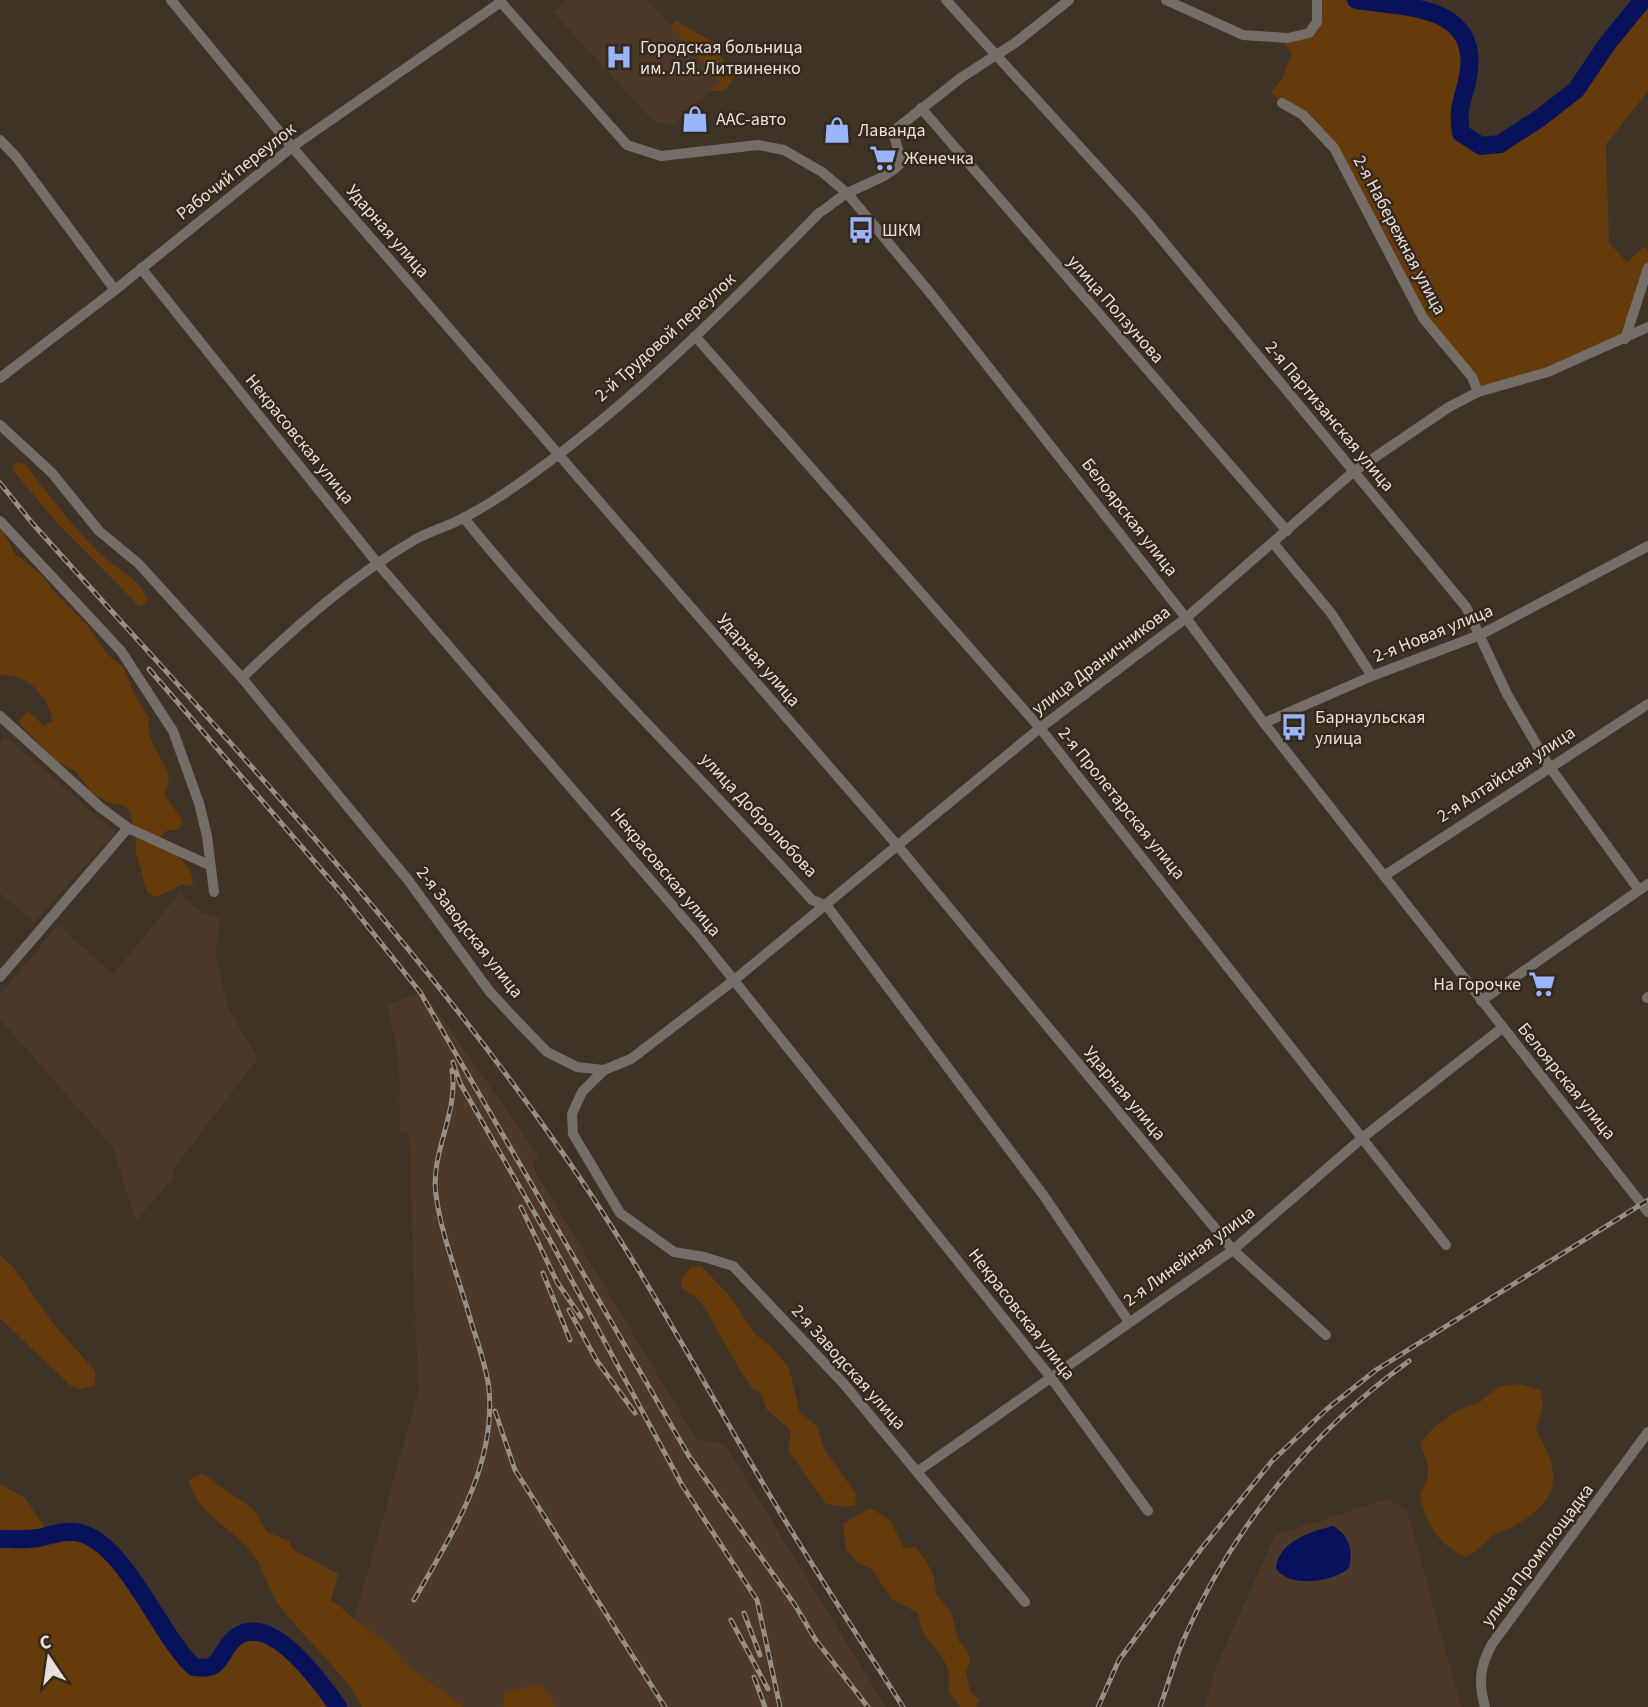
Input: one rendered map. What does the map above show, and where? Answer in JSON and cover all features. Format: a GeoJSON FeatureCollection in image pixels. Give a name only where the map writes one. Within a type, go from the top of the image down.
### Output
{"type":"FeatureCollection","features":[{"type":"Feature","properties":{"kind":"street","name":"Ударная улица"},"geometry":{"type":"LineString","coordinates":[[171,0],[292,147],[897,845],[1233,1250],[1326,1335]]}},
{"type":"Feature","properties":{"kind":"street","name":"2-я Партизанская улица"},"geometry":{"type":"LineString","coordinates":[[946,0],[1140,213],[1466,607],[1507,694],[1549,766],[1644,887]]}},
{"type":"Feature","properties":{"kind":"street","name":"2-й Трудовой переулок"},"geometry":{"type":"LineString","coordinates":[[242,678],[293,628],[378,564],[418,538],[464,518],[558,455],[628,397],[695,336],[819,213],[847,193],[881,180],[902,162],[894,136],[896,129],[997,53],[1015,43],[1069,0]]}},
{"type":"Feature","properties":{"kind":"street"},"geometry":{"type":"LineString","coordinates":[[1166,0],[1243,35],[1288,38],[1309,33],[1317,23],[1317,0]]}},
{"type":"Feature","properties":{"kind":"street","name":"Рабочий переулок"},"geometry":{"type":"LineString","coordinates":[[0,378],[115,290],[292,147],[500,1]]}},
{"type":"Feature","properties":{"kind":"street","name":"Белоярская улица"},"geometry":{"type":"LineString","coordinates":[[500,1],[627,145],[661,156],[758,145],[784,150],[822,172],[847,193],[932,294],[1186,618],[1264,723],[1502,1028],[1557,1092],[1646,1209]]}},
{"type":"Feature","properties":{"kind":"street","name":"2-я Набережная улица"},"geometry":{"type":"LineString","coordinates":[[1282,103],[1303,115],[1334,148],[1423,318],[1472,377],[1478,392]]}},
{"type":"Feature","properties":{"kind":"street","name":"улица Ползунова"},"geometry":{"type":"LineString","coordinates":[[921,108],[1287,531]]}},
{"type":"Feature","properties":{"kind":"street"},"geometry":{"type":"LineString","coordinates":[[0,140],[17,158],[115,290]]}},
{"type":"Feature","properties":{"kind":"street","name":"Некрасовская улица"},"geometry":{"type":"LineString","coordinates":[[141,268],[378,564],[585,803],[733,981],[1052,1378],[1148,1511]]}},
{"type":"Feature","properties":{"kind":"street"},"geometry":{"type":"LineString","coordinates":[[1625,338],[1648,268]]}},
{"type":"Feature","properties":{"kind":"street","name":"улица Драничникова"},"geometry":{"type":"LineString","coordinates":[[604,1070],[631,1059],[827,906],[1040,728],[1186,618],[1353,472],[1449,407],[1478,392],[1548,372],[1648,327]]}},
{"type":"Feature","properties":{"kind":"street","name":"2-я Пролетарская улица"},"geometry":{"type":"LineString","coordinates":[[695,336],[1040,728],[1447,1245]]}},
{"type":"Feature","properties":{"kind":"street","name":"2-я Заводская улица"},"geometry":{"type":"LineString","coordinates":[[0,425],[52,473],[99,531],[139,564],[242,678],[408,880],[490,992],[547,1052],[578,1067],[604,1070]]}},
{"type":"Feature","properties":{"kind":"street","name":"улица Добролюбова"},"geometry":{"type":"LineString","coordinates":[[464,518],[521,589],[711,788],[812,900],[827,906],[1044,1196],[1129,1322]]}},
{"type":"Feature","properties":{"kind":"street"},"geometry":{"type":"LineString","coordinates":[[0,521],[121,651],[173,731],[199,803],[207,836],[214,892]]}},
{"type":"Feature","properties":{"kind":"street"},"geometry":{"type":"LineString","coordinates":[[1273,543],[1331,613],[1372,677]]}},
{"type":"Feature","properties":{"kind":"street","name":"2-я Новая улица"},"geometry":{"type":"LineString","coordinates":[[1264,723],[1480,635],[1648,546]]}},
{"type":"Feature","properties":{"kind":"street","name":"2-я Алтайская улица"},"geometry":{"type":"LineString","coordinates":[[1384,876],[1648,704]]}},
{"type":"Feature","properties":{"kind":"street"},"geometry":{"type":"LineString","coordinates":[[0,716],[100,807],[128,828],[209,864]]}},
{"type":"Feature","properties":{"kind":"street"},"geometry":{"type":"LineString","coordinates":[[0,977],[128,828]]}},
{"type":"Feature","properties":{"kind":"street"},"geometry":{"type":"LineString","coordinates":[[1481,1001],[1644,887]]}},
{"type":"Feature","properties":{"kind":"street","name":"2-я Линейная улица"},"geometry":{"type":"LineString","coordinates":[[918,1471],[1233,1250],[1361,1139],[1502,1028]]}},
{"type":"Feature","properties":{"kind":"street","name":"2-я Заводская улица"},"geometry":{"type":"LineString","coordinates":[[604,1070],[582,1091],[572,1114],[573,1134],[620,1213],[674,1252],[733,1266],[844,1384],[1025,1602]]}},
{"type":"Feature","properties":{"kind":"street","name":"улица Промплощадка"},"geometry":{"type":"LineString","coordinates":[[1485,1707],[1480,1690],[1481,1664],[1492,1644],[1648,1432]]}},
{"type":"Feature","properties":{"kind":"shaded area"},"geometry":{"type":"Polygon","coordinates":[[[566,0],[647,0],[721,82],[673,125],[653,121],[553,12],[566,0]]]}},
{"type":"Feature","properties":{"kind":"shaded area"},"geometry":{"type":"Polygon","coordinates":[[[1316,0],[1362,1],[1413,9],[1436,17],[1454,29],[1466,46],[1469,69],[1460,103],[1461,133],[1475,143],[1484,145],[1506,140],[1519,133],[1567,99],[1582,83],[1630,12],[1648,0],[1648,91],[1606,144],[1609,243],[1627,262],[1644,247],[1648,249],[1648,270],[1625,339],[1478,392],[1435,335],[1334,148],[1271,93],[1283,77],[1292,53],[1284,42],[1317,22],[1316,0]]]}},
{"type":"Feature","properties":{"kind":"shaded area"},"geometry":{"type":"Polygon","coordinates":[[[677,21],[718,46],[722,59],[734,78],[724,91],[711,91],[720,82],[670,26],[677,21]]]}},
{"type":"Feature","properties":{"kind":"shaded area"},"geometry":{"type":"Polygon","coordinates":[[[15,462],[25,464],[87,540],[138,584],[147,601],[140,607],[57,523],[12,469],[15,462]]]}},
{"type":"Feature","properties":{"kind":"shaded area"},"geometry":{"type":"Polygon","coordinates":[[[0,526],[15,554],[42,575],[54,592],[89,627],[107,654],[124,668],[132,689],[149,718],[151,740],[168,775],[164,794],[183,821],[178,830],[168,830],[160,836],[190,871],[192,886],[183,884],[156,897],[147,892],[129,811],[122,805],[112,804],[93,794],[75,771],[55,760],[18,722],[28,711],[44,726],[52,721],[49,707],[36,689],[17,677],[0,675],[0,526]]]}},
{"type":"Feature","properties":{"kind":"shaded area"},"geometry":{"type":"Polygon","coordinates":[[[5,736],[115,832],[34,922],[0,893],[0,741],[5,736]]]}},
{"type":"Feature","properties":{"kind":"shaded area"},"geometry":{"type":"Polygon","coordinates":[[[180,893],[200,912],[220,919],[215,952],[228,1008],[258,1058],[172,1171],[175,1176],[136,1221],[113,1148],[0,1019],[0,995],[58,925],[113,974],[180,893]]]}},
{"type":"Feature","properties":{"kind":"shaded area"},"geometry":{"type":"Polygon","coordinates":[[[423,991],[539,1156],[532,1165],[697,1440],[724,1443],[886,1707],[464,1707],[400,1660],[355,1617],[418,1393],[409,1133],[400,1132],[399,1057],[387,1005],[423,991]]]}},
{"type":"Feature","properties":{"kind":"shaded area"},"geometry":{"type":"Polygon","coordinates":[[[0,1255],[13,1267],[52,1322],[95,1371],[95,1385],[81,1389],[71,1386],[0,1318],[0,1255]]]}},
{"type":"Feature","properties":{"kind":"shaded area"},"geometry":{"type":"Polygon","coordinates":[[[701,1266],[728,1294],[756,1335],[773,1348],[789,1368],[800,1413],[817,1426],[824,1449],[856,1494],[855,1505],[844,1507],[826,1504],[788,1450],[791,1431],[766,1409],[761,1394],[753,1389],[741,1372],[698,1299],[682,1289],[681,1279],[691,1267],[701,1266]]]}},
{"type":"Feature","properties":{"kind":"shaded area"},"geometry":{"type":"Polygon","coordinates":[[[1521,1384],[1540,1390],[1543,1406],[1536,1430],[1553,1472],[1550,1494],[1531,1515],[1494,1535],[1466,1557],[1448,1547],[1429,1523],[1420,1493],[1427,1481],[1428,1469],[1420,1443],[1434,1427],[1459,1410],[1480,1402],[1500,1386],[1521,1384]]]}},
{"type":"Feature","properties":{"kind":"shaded area"},"geometry":{"type":"Polygon","coordinates":[[[202,1473],[253,1509],[267,1532],[289,1541],[293,1549],[338,1574],[331,1600],[400,1654],[400,1660],[464,1707],[362,1707],[343,1678],[285,1613],[269,1588],[254,1556],[200,1503],[189,1480],[202,1473]]]}},
{"type":"Feature","properties":{"kind":"shaded area"},"geometry":{"type":"Polygon","coordinates":[[[0,1484],[25,1498],[49,1534],[74,1533],[96,1542],[116,1559],[133,1580],[178,1650],[194,1667],[210,1667],[215,1664],[234,1639],[248,1632],[263,1633],[293,1652],[338,1707],[0,1707],[0,1484]]]}},
{"type":"Feature","properties":{"kind":"shaded area"},"geometry":{"type":"Polygon","coordinates":[[[1387,1499],[1407,1510],[1461,1707],[1205,1707],[1216,1667],[1275,1535],[1387,1499]]]}},
{"type":"Feature","properties":{"kind":"shaded area"},"geometry":{"type":"Polygon","coordinates":[[[870,1508],[890,1520],[904,1548],[915,1547],[930,1569],[935,1580],[936,1594],[951,1612],[959,1642],[968,1651],[970,1662],[966,1672],[970,1691],[979,1700],[976,1707],[960,1707],[948,1691],[948,1668],[924,1634],[918,1613],[891,1599],[873,1570],[858,1563],[846,1550],[843,1524],[870,1508]]]}},
{"type":"Feature","properties":{"kind":"shaded area"},"geometry":{"type":"Polygon","coordinates":[[[1333,1526],[1343,1534],[1349,1544],[1349,1568],[1322,1580],[1300,1581],[1282,1575],[1276,1568],[1283,1551],[1297,1539],[1333,1526]]]}},
{"type":"Feature","properties":{"kind":"shaded area"},"geometry":{"type":"Polygon","coordinates":[[[537,1684],[548,1693],[556,1707],[503,1707],[505,1693],[537,1684]]]}},
{"type":"Feature","properties":{"kind":"waterway"},"geometry":{"type":"LineString","coordinates":[[1356,0],[1432,12],[1448,20],[1460,32],[1468,48],[1469,70],[1461,107],[1461,133],[1481,146],[1500,144],[1576,90],[1607,44],[1643,0]]}},
{"type":"Feature","properties":{"kind":"waterway"},"geometry":{"type":"LineString","coordinates":[[0,1539],[33,1539],[61,1532],[75,1532],[93,1538],[125,1569],[181,1653],[194,1667],[203,1668],[215,1664],[234,1639],[248,1632],[263,1633],[293,1652],[338,1707]]}},
{"type":"Feature","properties":{"kind":"railway"},"geometry":{"type":"LineString","coordinates":[[0,483],[33,524],[308,830],[439,988],[502,1069],[562,1152],[616,1234],[782,1515],[903,1707]]}},
{"type":"Feature","properties":{"kind":"railway"},"geometry":{"type":"LineString","coordinates":[[149,669],[338,889],[420,992],[689,1456],[795,1605],[815,1639],[868,1707]]}},
{"type":"Feature","properties":{"kind":"railway"},"geometry":{"type":"LineString","coordinates":[[453,1062],[460,1083],[550,1240],[682,1485],[757,1600],[780,1707]]}},
{"type":"Feature","properties":{"kind":"railway"},"geometry":{"type":"LineString","coordinates":[[414,1600],[468,1500],[485,1446],[489,1418],[489,1389],[485,1369],[445,1238],[436,1195],[437,1163],[452,1102],[452,1070]]}},
{"type":"Feature","properties":{"kind":"railway"},"geometry":{"type":"LineString","coordinates":[[1098,1707],[1119,1660],[1201,1549],[1272,1461],[1327,1409],[1376,1370],[1648,1200]]}},
{"type":"Feature","properties":{"kind":"railway"},"geometry":{"type":"LineString","coordinates":[[521,1207],[557,1282],[581,1317]]}},
{"type":"Feature","properties":{"kind":"railway"},"geometry":{"type":"LineString","coordinates":[[543,1273],[570,1340]]}},
{"type":"Feature","properties":{"kind":"railway"},"geometry":{"type":"LineString","coordinates":[[569,1310],[597,1361],[635,1413]]}},
{"type":"Feature","properties":{"kind":"railway"},"geometry":{"type":"LineString","coordinates":[[1160,1707],[1180,1649],[1202,1600],[1250,1522],[1307,1451],[1339,1419],[1409,1361]]}},
{"type":"Feature","properties":{"kind":"railway"},"geometry":{"type":"LineString","coordinates":[[495,1411],[515,1470],[665,1707]]}},
{"type":"Feature","properties":{"kind":"railway"},"geometry":{"type":"LineString","coordinates":[[744,1613],[760,1655]]}},
{"type":"Feature","properties":{"kind":"railway"},"geometry":{"type":"LineString","coordinates":[[731,1620],[768,1689]]}},
{"type":"Feature","properties":{"kind":"railway"},"geometry":{"type":"LineString","coordinates":[[754,1677],[765,1707]]}},
{"type":"Feature","properties":{"kind":"place","name":"Городская больница им. Л.Я. Литвиненко"},"geometry":{"type":"Point","coordinates":[619,57]}},
{"type":"Feature","properties":{"kind":"place","name":"ААС-авто"},"geometry":{"type":"Point","coordinates":[695,119]}},
{"type":"Feature","properties":{"kind":"place","name":"Лаванда"},"geometry":{"type":"Point","coordinates":[837,130]}},
{"type":"Feature","properties":{"kind":"place","name":"Женечка"},"geometry":{"type":"Point","coordinates":[883,158]}},
{"type":"Feature","properties":{"kind":"place","name":"ШКМ"},"geometry":{"type":"Point","coordinates":[861,230]}},
{"type":"Feature","properties":{"kind":"place","name":"Барнаульская улица"},"geometry":{"type":"Point","coordinates":[1294,727]}},
{"type":"Feature","properties":{"kind":"place","name":"На Горочке"},"geometry":{"type":"Point","coordinates":[1542,984]}}]}
